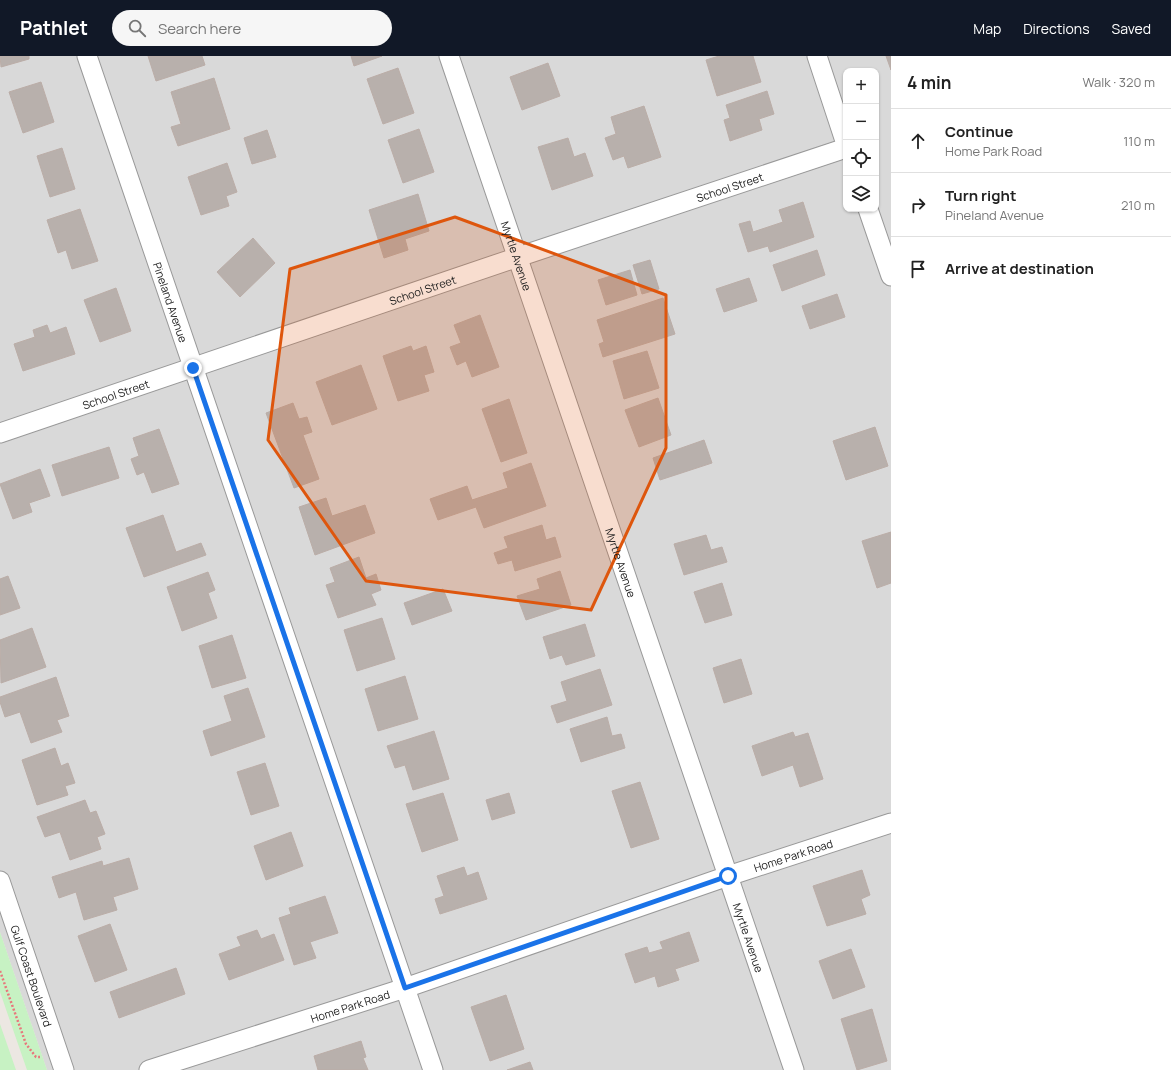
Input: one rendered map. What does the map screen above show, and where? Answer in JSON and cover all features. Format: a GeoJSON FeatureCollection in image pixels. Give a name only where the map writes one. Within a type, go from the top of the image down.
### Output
{"type":"FeatureCollection","features":[{"type":"Feature","properties":{"kind":"street","name":"Pineland Avenue"},"geometry":{"type":"LineString","coordinates":[[87,56],[433,1070]]}},
{"type":"Feature","properties":{"kind":"street","name":"Myrtle Avenue"},"geometry":{"type":"LineString","coordinates":[[449,56],[794,1070]]}},
{"type":"Feature","properties":{"kind":"street"},"geometry":{"type":"LineString","coordinates":[[817,56],[845,140]]}},
{"type":"Feature","properties":{"kind":"street","name":"School Street"},"geometry":{"type":"LineString","coordinates":[[0,433],[518,257],[843,149]]}},
{"type":"Feature","properties":{"kind":"street"},"geometry":{"type":"LineString","coordinates":[[869,212],[891,276]]}},
{"type":"Feature","properties":{"kind":"street","name":"Home Park Road"},"geometry":{"type":"LineString","coordinates":[[149,1070],[405,988],[728,876],[891,823]]}},
{"type":"Feature","properties":{"kind":"street","name":"Gulf Coast Boulevard"},"geometry":{"type":"LineString","coordinates":[[0,881],[62,1063]]}},
{"type":"Feature","properties":{"kind":"path"},"geometry":{"type":"LineString","coordinates":[[0,971],[26,1044],[36,1057],[62,1063]]}},
{"type":"Feature","properties":{"kind":"highlighted area"},"geometry":{"type":"Polygon","coordinates":[[[455,217],[666,295],[666,448],[591,610],[366,581],[268,440],[290,269],[455,217]]]}},
{"type":"Feature","properties":{"kind":"shaded area"},"geometry":{"type":"Polygon","coordinates":[[[0,56],[891,56],[891,1070],[47,1070],[0,932],[0,56]]]}},
{"type":"Feature","properties":{"kind":"green space"},"geometry":{"type":"Polygon","coordinates":[[[0,932],[47,1070],[27,1070],[0,992],[0,932]]]}},
{"type":"Feature","properties":{"kind":"green space"},"geometry":{"type":"Polygon","coordinates":[[[0,1024],[16,1070],[0,1070],[0,1024]]]}},
{"type":"Feature","properties":{"kind":"building"},"geometry":{"type":"Polygon","coordinates":[[[0,56],[29,56],[29,59],[1,67],[0,56]]]}},
{"type":"Feature","properties":{"kind":"building"},"geometry":{"type":"Polygon","coordinates":[[[148,56],[202,56],[205,65],[156,81],[148,56]]]}},
{"type":"Feature","properties":{"kind":"building"},"geometry":{"type":"Polygon","coordinates":[[[351,56],[382,56],[354,66],[351,56]]]}},
{"type":"Feature","properties":{"kind":"building"},"geometry":{"type":"Polygon","coordinates":[[[719,56],[753,56],[761,82],[717,96],[706,60],[719,56]]]}},
{"type":"Feature","properties":{"kind":"building"},"geometry":{"type":"Polygon","coordinates":[[[886,56],[891,56],[891,70],[886,56]]]}},
{"type":"Feature","properties":{"kind":"building"},"geometry":{"type":"Polygon","coordinates":[[[548,63],[560,96],[522,110],[510,77],[548,63]]]}},
{"type":"Feature","properties":{"kind":"building"},"geometry":{"type":"Polygon","coordinates":[[[398,68],[414,113],[383,124],[367,79],[398,68]]]}},
{"type":"Feature","properties":{"kind":"building"},"geometry":{"type":"Polygon","coordinates":[[[214,78],[230,129],[178,146],[171,127],[181,124],[171,92],[214,78]]]}},
{"type":"Feature","properties":{"kind":"building"},"geometry":{"type":"Polygon","coordinates":[[[41,82],[54,122],[23,133],[9,92],[41,82]]]}},
{"type":"Feature","properties":{"kind":"building"},"geometry":{"type":"Polygon","coordinates":[[[767,91],[774,114],[759,119],[762,130],[730,141],[724,120],[730,118],[726,105],[767,91]]]}},
{"type":"Feature","properties":{"kind":"building"},"geometry":{"type":"Polygon","coordinates":[[[644,106],[661,157],[628,168],[624,156],[613,160],[605,138],[616,134],[611,117],[644,106]]]}},
{"type":"Feature","properties":{"kind":"building"},"geometry":{"type":"Polygon","coordinates":[[[419,129],[434,172],[403,183],[388,140],[419,129]]]}},
{"type":"Feature","properties":{"kind":"building"},"geometry":{"type":"Polygon","coordinates":[[[267,130],[276,157],[252,164],[244,138],[267,130]]]}},
{"type":"Feature","properties":{"kind":"building"},"geometry":{"type":"Polygon","coordinates":[[[568,138],[574,157],[585,153],[593,176],[552,190],[538,147],[568,138]]]}},
{"type":"Feature","properties":{"kind":"building"},"geometry":{"type":"Polygon","coordinates":[[[62,148],[75,189],[50,197],[37,156],[62,148]]]}},
{"type":"Feature","properties":{"kind":"building"},"geometry":{"type":"Polygon","coordinates":[[[227,163],[237,192],[226,196],[229,206],[201,215],[188,177],[227,163]]]}},
{"type":"Feature","properties":{"kind":"building"},"geometry":{"type":"Polygon","coordinates":[[[418,194],[429,231],[405,239],[408,250],[384,258],[369,210],[418,194]]]}},
{"type":"Feature","properties":{"kind":"building"},"geometry":{"type":"Polygon","coordinates":[[[803,202],[814,237],[770,252],[768,246],[748,252],[739,224],[750,221],[753,232],[783,222],[779,210],[803,202]]]}},
{"type":"Feature","properties":{"kind":"building"},"geometry":{"type":"Polygon","coordinates":[[[80,209],[98,261],[72,269],[66,250],[58,253],[47,220],[80,209]]]}},
{"type":"Feature","properties":{"kind":"building"},"geometry":{"type":"Polygon","coordinates":[[[253,238],[275,263],[240,297],[217,272],[253,238]]]}},
{"type":"Feature","properties":{"kind":"building"},"geometry":{"type":"Polygon","coordinates":[[[817,250],[825,275],[782,291],[773,265],[817,250]]]}},
{"type":"Feature","properties":{"kind":"building"},"geometry":{"type":"Polygon","coordinates":[[[650,260],[659,289],[642,294],[633,265],[650,260]]]}},
{"type":"Feature","properties":{"kind":"building"},"geometry":{"type":"Polygon","coordinates":[[[630,270],[637,295],[606,305],[598,280],[630,270]]]}},
{"type":"Feature","properties":{"kind":"building"},"geometry":{"type":"Polygon","coordinates":[[[749,278],[757,301],[724,312],[716,289],[749,278]]]}},
{"type":"Feature","properties":{"kind":"building"},"geometry":{"type":"Polygon","coordinates":[[[116,288],[131,331],[100,342],[84,300],[116,288]]]}},
{"type":"Feature","properties":{"kind":"building"},"geometry":{"type":"Polygon","coordinates":[[[837,294],[845,317],[810,329],[802,306],[837,294]]]}},
{"type":"Feature","properties":{"kind":"building"},"geometry":{"type":"Polygon","coordinates":[[[663,298],[675,334],[603,357],[599,344],[604,342],[597,320],[663,298]]]}},
{"type":"Feature","properties":{"kind":"building"},"geometry":{"type":"Polygon","coordinates":[[[480,315],[499,367],[472,377],[466,361],[457,365],[450,347],[461,343],[454,325],[480,315]]]}},
{"type":"Feature","properties":{"kind":"building"},"geometry":{"type":"Polygon","coordinates":[[[47,325],[50,333],[66,327],[75,354],[23,371],[14,344],[35,337],[33,330],[47,325]]]}},
{"type":"Feature","properties":{"kind":"building"},"geometry":{"type":"Polygon","coordinates":[[[411,346],[413,351],[426,346],[434,372],[424,375],[429,391],[398,401],[383,356],[411,346]]]}},
{"type":"Feature","properties":{"kind":"building"},"geometry":{"type":"Polygon","coordinates":[[[647,351],[659,388],[624,399],[613,361],[647,351]]]}},
{"type":"Feature","properties":{"kind":"building"},"geometry":{"type":"Polygon","coordinates":[[[361,365],[377,409],[332,425],[316,382],[361,365]]]}},
{"type":"Feature","properties":{"kind":"building"},"geometry":{"type":"Polygon","coordinates":[[[658,398],[671,435],[639,447],[625,410],[658,398]]]}},
{"type":"Feature","properties":{"kind":"building"},"geometry":{"type":"Polygon","coordinates":[[[509,399],[527,453],[501,462],[482,409],[509,399]]]}},
{"type":"Feature","properties":{"kind":"building"},"geometry":{"type":"Polygon","coordinates":[[[293,403],[299,419],[307,417],[312,432],[303,435],[319,479],[294,488],[266,413],[293,403]]]}},
{"type":"Feature","properties":{"kind":"building"},"geometry":{"type":"Polygon","coordinates":[[[875,427],[888,466],[846,480],[833,441],[875,427]]]}},
{"type":"Feature","properties":{"kind":"building"},"geometry":{"type":"Polygon","coordinates":[[[159,429],[179,484],[152,493],[144,472],[137,475],[131,459],[139,456],[133,438],[159,429]]]}},
{"type":"Feature","properties":{"kind":"building"},"geometry":{"type":"Polygon","coordinates":[[[704,440],[712,463],[660,480],[653,458],[704,440]]]}},
{"type":"Feature","properties":{"kind":"building"},"geometry":{"type":"Polygon","coordinates":[[[109,447],[119,478],[62,496],[52,465],[109,447]]]}},
{"type":"Feature","properties":{"kind":"building"},"geometry":{"type":"Polygon","coordinates":[[[531,463],[546,506],[484,528],[476,507],[438,520],[430,499],[467,486],[472,500],[508,488],[503,473],[531,463]]]}},
{"type":"Feature","properties":{"kind":"building"},"geometry":{"type":"Polygon","coordinates":[[[40,469],[50,496],[29,503],[32,512],[13,519],[0,484],[40,469]]]}},
{"type":"Feature","properties":{"kind":"building"},"geometry":{"type":"Polygon","coordinates":[[[326,498],[332,516],[365,505],[375,533],[315,555],[299,507],[326,498]]]}},
{"type":"Feature","properties":{"kind":"building"},"geometry":{"type":"Polygon","coordinates":[[[163,515],[176,552],[201,543],[206,555],[144,577],[126,528],[163,515]]]}},
{"type":"Feature","properties":{"kind":"building"},"geometry":{"type":"Polygon","coordinates":[[[542,525],[546,540],[555,537],[561,557],[515,571],[512,560],[498,564],[494,553],[508,548],[504,537],[542,525]]]}},
{"type":"Feature","properties":{"kind":"building"},"geometry":{"type":"Polygon","coordinates":[[[891,532],[891,583],[877,588],[862,541],[891,532]]]}},
{"type":"Feature","properties":{"kind":"building"},"geometry":{"type":"Polygon","coordinates":[[[706,535],[711,550],[722,547],[727,562],[684,575],[674,544],[706,535]]]}},
{"type":"Feature","properties":{"kind":"building"},"geometry":{"type":"Polygon","coordinates":[[[359,557],[366,578],[376,574],[381,590],[371,594],[376,605],[338,618],[326,585],[335,582],[330,568],[359,557]]]}},
{"type":"Feature","properties":{"kind":"building"},"geometry":{"type":"Polygon","coordinates":[[[560,571],[571,605],[526,620],[517,596],[540,589],[537,579],[560,571]]]}},
{"type":"Feature","properties":{"kind":"building"},"geometry":{"type":"Polygon","coordinates":[[[208,572],[215,590],[208,593],[217,618],[182,631],[167,587],[208,572]]]}},
{"type":"Feature","properties":{"kind":"building"},"geometry":{"type":"Polygon","coordinates":[[[8,576],[20,608],[0,615],[0,579],[8,576]]]}},
{"type":"Feature","properties":{"kind":"building"},"geometry":{"type":"Polygon","coordinates":[[[722,583],[732,615],[705,623],[694,592],[722,583]]]}},
{"type":"Feature","properties":{"kind":"building"},"geometry":{"type":"Polygon","coordinates":[[[443,589],[452,611],[412,625],[404,603],[443,589]]]}},
{"type":"Feature","properties":{"kind":"building"},"geometry":{"type":"Polygon","coordinates":[[[382,618],[395,659],[357,671],[344,630],[382,618]]]}},
{"type":"Feature","properties":{"kind":"building"},"geometry":{"type":"Polygon","coordinates":[[[585,624],[595,656],[566,665],[562,655],[550,659],[543,637],[585,624]]]}},
{"type":"Feature","properties":{"kind":"building"},"geometry":{"type":"Polygon","coordinates":[[[32,628],[46,667],[1,683],[0,640],[32,628]]]}},
{"type":"Feature","properties":{"kind":"building"},"geometry":{"type":"Polygon","coordinates":[[[232,635],[246,678],[212,688],[199,646],[232,635]]]}},
{"type":"Feature","properties":{"kind":"building"},"geometry":{"type":"Polygon","coordinates":[[[741,659],[752,694],[724,703],[713,668],[741,659]]]}},
{"type":"Feature","properties":{"kind":"building"},"geometry":{"type":"Polygon","coordinates":[[[600,669],[612,705],[557,723],[551,706],[567,701],[561,682],[600,669]]]}},
{"type":"Feature","properties":{"kind":"building"},"geometry":{"type":"Polygon","coordinates":[[[405,676],[418,719],[378,731],[365,689],[405,676]]]}},
{"type":"Feature","properties":{"kind":"building"},"geometry":{"type":"Polygon","coordinates":[[[56,677],[69,716],[57,720],[62,732],[31,743],[20,712],[5,717],[0,702],[0,697],[56,677]]]}},
{"type":"Feature","properties":{"kind":"building"},"geometry":{"type":"Polygon","coordinates":[[[248,688],[265,737],[211,756],[203,731],[232,721],[224,696],[248,688]]]}},
{"type":"Feature","properties":{"kind":"building"},"geometry":{"type":"Polygon","coordinates":[[[607,717],[612,736],[621,734],[625,748],[581,762],[570,729],[607,717]]]}},
{"type":"Feature","properties":{"kind":"building"},"geometry":{"type":"Polygon","coordinates":[[[434,731],[449,779],[413,790],[405,765],[395,768],[387,746],[434,731]]]}},
{"type":"Feature","properties":{"kind":"building"},"geometry":{"type":"Polygon","coordinates":[[[793,732],[795,737],[808,733],[823,779],[800,787],[793,765],[762,776],[752,746],[793,732]]]}},
{"type":"Feature","properties":{"kind":"building"},"geometry":{"type":"Polygon","coordinates":[[[55,748],[61,766],[68,763],[75,783],[65,786],[68,795],[37,805],[22,760],[55,748]]]}},
{"type":"Feature","properties":{"kind":"building"},"geometry":{"type":"Polygon","coordinates":[[[265,763],[279,806],[251,815],[237,772],[265,763]]]}},
{"type":"Feature","properties":{"kind":"building"},"geometry":{"type":"Polygon","coordinates":[[[640,782],[659,839],[631,848],[612,791],[640,782]]]}},
{"type":"Feature","properties":{"kind":"building"},"geometry":{"type":"Polygon","coordinates":[[[443,793],[458,840],[422,852],[406,804],[443,793]]]}},
{"type":"Feature","properties":{"kind":"building"},"geometry":{"type":"Polygon","coordinates":[[[509,793],[515,813],[492,820],[486,800],[509,793]]]}},
{"type":"Feature","properties":{"kind":"building"},"geometry":{"type":"Polygon","coordinates":[[[85,800],[90,813],[96,811],[105,834],[97,837],[101,849],[70,860],[60,832],[45,837],[37,817],[85,800]]]}},
{"type":"Feature","properties":{"kind":"building"},"geometry":{"type":"Polygon","coordinates":[[[291,832],[303,866],[266,880],[254,846],[291,832]]]}},
{"type":"Feature","properties":{"kind":"building"},"geometry":{"type":"Polygon","coordinates":[[[129,858],[138,889],[113,897],[117,910],[84,920],[76,892],[59,898],[52,877],[102,861],[103,866],[129,858]]]}},
{"type":"Feature","properties":{"kind":"building"},"geometry":{"type":"Polygon","coordinates":[[[464,867],[467,876],[478,872],[487,899],[440,914],[435,899],[444,896],[437,876],[464,867]]]}},
{"type":"Feature","properties":{"kind":"building"},"geometry":{"type":"Polygon","coordinates":[[[862,870],[870,895],[861,899],[866,914],[827,926],[813,886],[862,870]]]}},
{"type":"Feature","properties":{"kind":"building"},"geometry":{"type":"Polygon","coordinates":[[[325,896],[338,933],[310,942],[316,958],[294,965],[279,918],[291,914],[289,908],[325,896]]]}},
{"type":"Feature","properties":{"kind":"building"},"geometry":{"type":"Polygon","coordinates":[[[110,924],[127,970],[95,982],[78,936],[110,924]]]}},
{"type":"Feature","properties":{"kind":"building"},"geometry":{"type":"Polygon","coordinates":[[[257,930],[261,939],[274,934],[284,960],[229,980],[219,954],[241,946],[237,937],[257,930]]]}},
{"type":"Feature","properties":{"kind":"building"},"geometry":{"type":"Polygon","coordinates":[[[689,932],[699,961],[675,969],[679,980],[658,987],[655,976],[635,983],[625,954],[647,947],[649,953],[663,949],[660,942],[689,932]]]}},
{"type":"Feature","properties":{"kind":"building"},"geometry":{"type":"Polygon","coordinates":[[[851,949],[865,987],[833,999],[819,961],[851,949]]]}},
{"type":"Feature","properties":{"kind":"building"},"geometry":{"type":"Polygon","coordinates":[[[176,968],[185,994],[119,1018],[110,992],[176,968]]]}},
{"type":"Feature","properties":{"kind":"building"},"geometry":{"type":"Polygon","coordinates":[[[506,995],[524,1049],[490,1061],[471,1007],[506,995]]]}},
{"type":"Feature","properties":{"kind":"building"},"geometry":{"type":"Polygon","coordinates":[[[872,1009],[887,1061],[857,1070],[841,1019],[872,1009]]]}},
{"type":"Feature","properties":{"kind":"building"},"geometry":{"type":"Polygon","coordinates":[[[361,1041],[366,1057],[363,1058],[368,1070],[318,1070],[314,1056],[361,1041]]]}},
{"type":"Feature","properties":{"kind":"building"},"geometry":{"type":"Polygon","coordinates":[[[530,1062],[533,1070],[507,1070],[530,1062]]]}},
{"type":"Feature","properties":{"kind":"route"},"geometry":{"type":"LineString","coordinates":[[193,368],[405,988],[728,876]]}}]}
